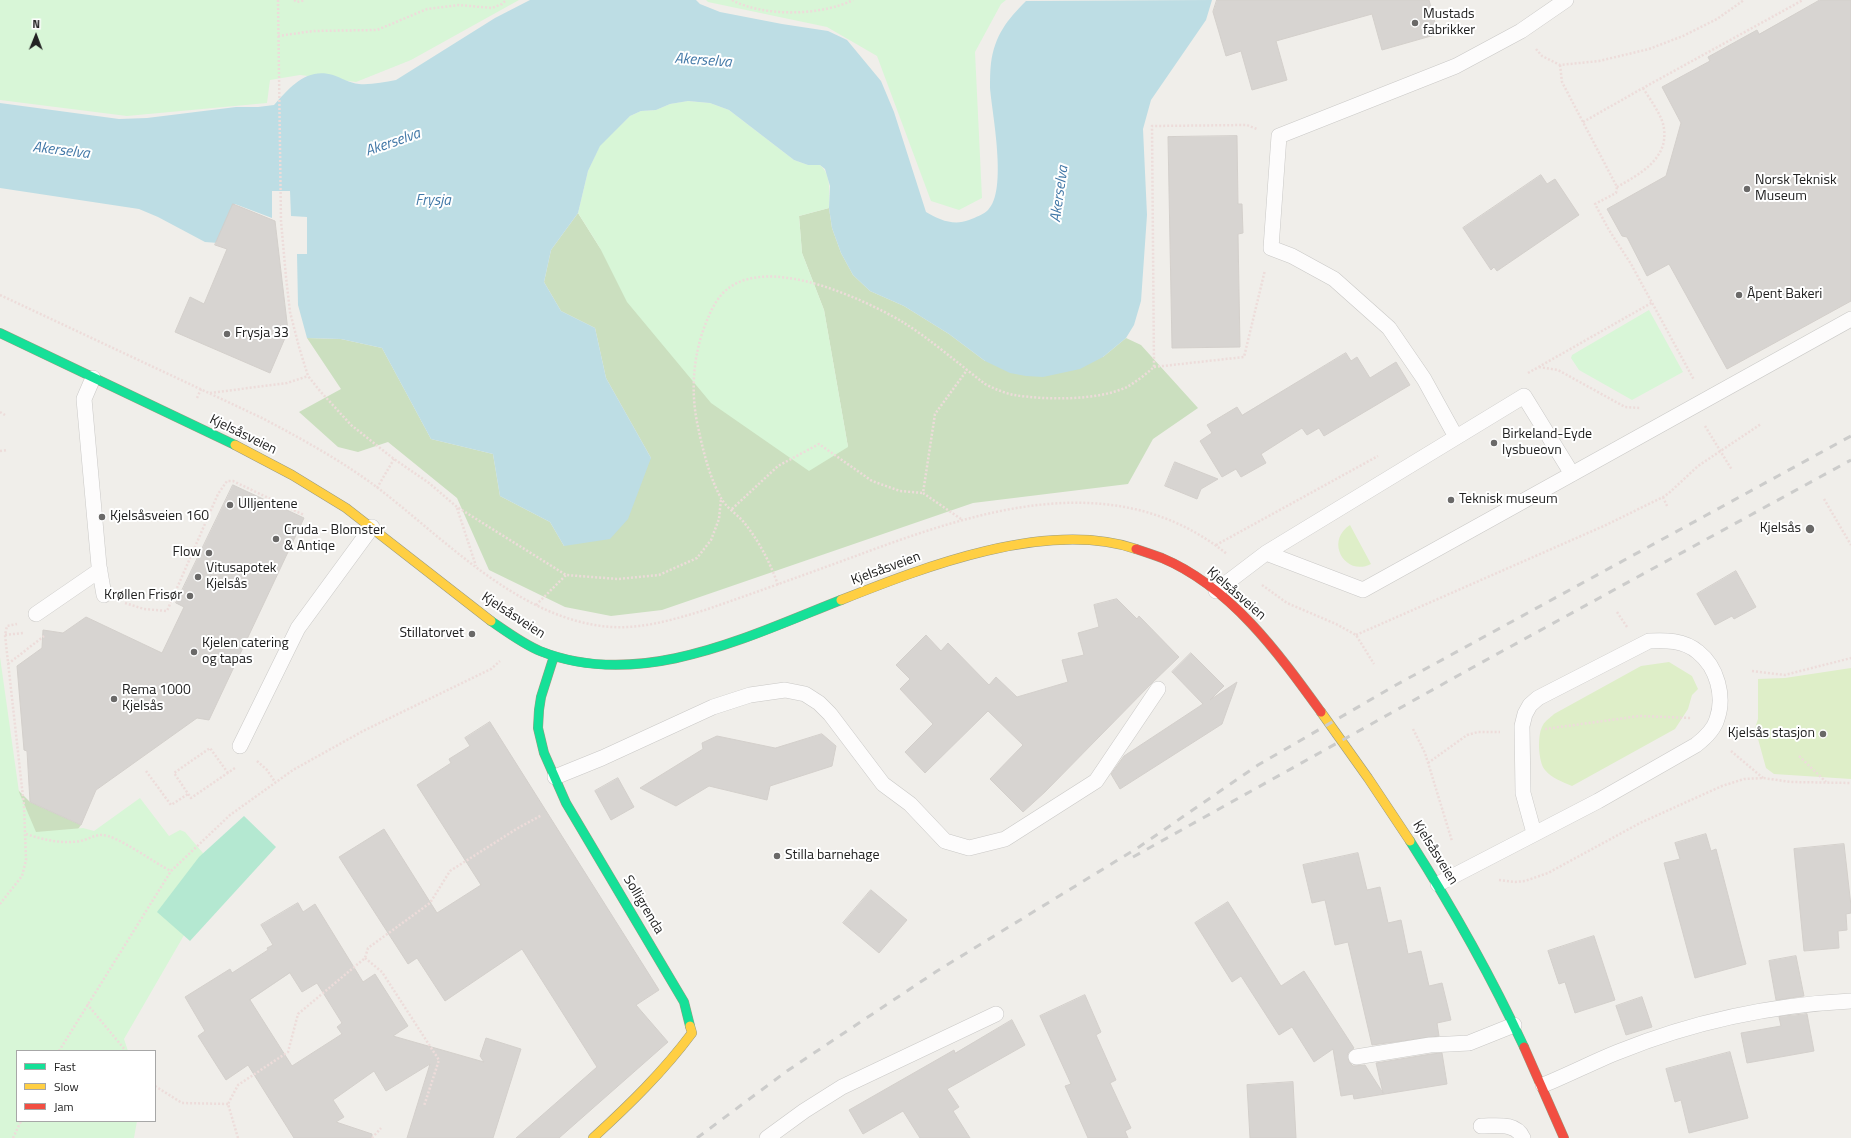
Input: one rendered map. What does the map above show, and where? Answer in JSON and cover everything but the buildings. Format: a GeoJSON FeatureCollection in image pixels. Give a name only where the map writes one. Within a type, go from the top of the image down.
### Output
{"type":"FeatureCollection","features":[{"type":"Feature","properties":{"kind":"main road","name":"Kjelsåsveien"},"geometry":{"type":"LineString","coordinates":[[0,333],[264,460],[344,506],[493,622],[535,648],[554,656],[584,662],[617,665],[682,658],[724,644],[930,567],[1017,544],[1060,540],[1129,547],[1157,557],[1186,571],[1216,591],[1246,618],[1294,675],[1371,781],[1438,884],[1514,1025],[1543,1085],[1564,1138]]}},
{"type":"Feature","properties":{"kind":"main road","name":"Solligrenda"},"geometry":{"type":"LineString","coordinates":[[554,656],[541,697],[538,728],[544,753],[566,802],[684,1002],[692,1033],[679,1052],[593,1138]]}},
{"type":"Feature","properties":{"kind":"lane"},"geometry":{"type":"LineString","coordinates":[[1456,437],[1424,379],[1389,328],[1334,279],[1292,256],[1271,248],[1279,136],[1456,66],[1522,31],[1566,0]]}},
{"type":"Feature","properties":{"kind":"lane"},"geometry":{"type":"LineString","coordinates":[[1266,552],[1363,590],[1851,319]]}},
{"type":"Feature","properties":{"kind":"lane"},"geometry":{"type":"LineString","coordinates":[[93,378],[84,399],[100,570],[104,595]]}},
{"type":"Feature","properties":{"kind":"lane"},"geometry":{"type":"LineString","coordinates":[[1216,591],[1266,552],[1524,396],[1572,474]]}},
{"type":"Feature","properties":{"kind":"lane"},"geometry":{"type":"LineString","coordinates":[[240,746],[298,628],[372,527]]}},
{"type":"Feature","properties":{"kind":"lane"},"geometry":{"type":"LineString","coordinates":[[36,614],[100,570]]}},
{"type":"Feature","properties":{"kind":"lane"},"geometry":{"type":"LineString","coordinates":[[1438,884],[1598,801],[1696,745],[1708,735],[1717,719],[1719,684],[1711,666],[1698,651],[1683,643],[1665,640],[1649,641],[1538,698],[1530,705],[1525,714],[1522,732],[1523,793],[1534,833]]}},
{"type":"Feature","properties":{"kind":"lane"},"geometry":{"type":"LineString","coordinates":[[555,777],[602,758],[713,707],[750,695],[784,690],[805,694],[819,703],[830,714],[883,784],[910,804],[946,842],[969,848],[1005,838],[1096,780],[1158,689]]}},
{"type":"Feature","properties":{"kind":"lane"},"geometry":{"type":"LineString","coordinates":[[1543,1085],[1618,1052],[1716,1020],[1770,1009],[1851,1001]]}},
{"type":"Feature","properties":{"kind":"lane"},"geometry":{"type":"LineString","coordinates":[[767,1138],[804,1111],[842,1087],[996,1014]]}},
{"type":"Feature","properties":{"kind":"lane"},"geometry":{"type":"LineString","coordinates":[[1356,1057],[1430,1045],[1469,1043],[1514,1025]]}},
{"type":"Feature","properties":{"kind":"lane"},"geometry":{"type":"LineString","coordinates":[[1481,1126],[1512,1126],[1520,1132],[1523,1138]]}},
{"type":"Feature","properties":{"kind":"path"},"geometry":{"type":"LineString","coordinates":[[278,0],[281,221],[290,312],[308,376],[351,425],[394,459],[429,483],[457,507],[566,574],[618,579],[659,575],[697,558],[711,540],[719,519],[721,499],[704,451],[693,398],[695,359],[705,324],[712,308],[723,294],[733,286],[743,282],[773,277],[796,279],[830,288],[864,302],[902,322],[985,384],[999,391],[1014,395],[1057,398],[1102,395],[1127,387],[1154,367],[1244,357],[1271,248]]}},
{"type":"Feature","properties":{"kind":"path"},"geometry":{"type":"LineString","coordinates":[[294,0],[297,2],[305,0]]}},
{"type":"Feature","properties":{"kind":"path"},"geometry":{"type":"LineString","coordinates":[[278,36],[313,31],[377,30],[427,9],[458,5],[492,8],[502,4],[506,0]]}},
{"type":"Feature","properties":{"kind":"path"},"geometry":{"type":"LineString","coordinates":[[732,0],[742,5],[791,13],[822,10],[853,0]]}},
{"type":"Feature","properties":{"kind":"path"},"geometry":{"type":"LineString","coordinates":[[1522,31],[1542,56],[1560,65],[1599,61],[1649,49],[1683,36],[1717,19],[1744,0]]}},
{"type":"Feature","properties":{"kind":"path"},"geometry":{"type":"LineString","coordinates":[[1583,122],[1803,0]]}},
{"type":"Feature","properties":{"kind":"path"},"geometry":{"type":"LineString","coordinates":[[1560,65],[1562,82],[1617,187],[1616,194],[1595,204],[1609,230],[1622,247],[1695,381]]}},
{"type":"Feature","properties":{"kind":"path"},"geometry":{"type":"LineString","coordinates":[[1617,187],[1641,174],[1654,162],[1663,145],[1664,128],[1657,111],[1642,88]]}},
{"type":"Feature","properties":{"kind":"path"},"geometry":{"type":"LineString","coordinates":[[1154,367],[1152,126],[1247,126],[1279,136]]}},
{"type":"Feature","properties":{"kind":"path"},"geometry":{"type":"LineString","coordinates":[[1526,374],[1653,302]]}},
{"type":"Feature","properties":{"kind":"path"},"geometry":{"type":"LineString","coordinates":[[37,319],[40,314]]}},
{"type":"Feature","properties":{"kind":"path"},"geometry":{"type":"LineString","coordinates":[[1539,366],[1558,370],[1626,407],[1639,408],[1645,406]]}},
{"type":"Feature","properties":{"kind":"path"},"geometry":{"type":"LineString","coordinates":[[923,493],[934,414],[967,370]]}},
{"type":"Feature","properties":{"kind":"path"},"geometry":{"type":"LineString","coordinates":[[209,393],[287,383],[308,376]]}},
{"type":"Feature","properties":{"kind":"path"},"geometry":{"type":"LineString","coordinates":[[0,412],[5,415]]}},
{"type":"Feature","properties":{"kind":"path"},"geometry":{"type":"LineString","coordinates":[[1703,422],[1732,470]]}},
{"type":"Feature","properties":{"kind":"path"},"geometry":{"type":"LineString","coordinates":[[1356,634],[1606,525],[1663,497],[1698,466],[1761,424]]}},
{"type":"Feature","properties":{"kind":"path"},"geometry":{"type":"LineString","coordinates":[[731,509],[778,466],[819,444],[872,481],[900,491],[923,493],[961,519]]}},
{"type":"Feature","properties":{"kind":"path"},"geometry":{"type":"LineString","coordinates":[[0,451],[7,450]]}},
{"type":"Feature","properties":{"kind":"path"},"geometry":{"type":"LineString","coordinates":[[1215,546],[1379,455]]}},
{"type":"Feature","properties":{"kind":"path"},"geometry":{"type":"LineString","coordinates":[[377,488],[394,459]]}},
{"type":"Feature","properties":{"kind":"path"},"geometry":{"type":"LineString","coordinates":[[104,595],[144,609],[166,611],[220,490],[227,481],[232,481],[310,518]]}},
{"type":"Feature","properties":{"kind":"path"},"geometry":{"type":"LineString","coordinates":[[1663,497],[1667,506]]}},
{"type":"Feature","properties":{"kind":"path"},"geometry":{"type":"LineString","coordinates":[[457,507],[476,566],[501,586],[536,605],[576,621],[597,626],[644,627],[705,610],[778,585],[771,565],[756,539],[743,521],[721,499]]}},
{"type":"Feature","properties":{"kind":"path"},"geometry":{"type":"LineString","coordinates":[[1824,499],[1851,545]]}},
{"type":"Feature","properties":{"kind":"path"},"geometry":{"type":"LineString","coordinates":[[536,605],[566,574]]}},
{"type":"Feature","properties":{"kind":"path"},"geometry":{"type":"LineString","coordinates":[[0,904],[22,876],[26,860],[26,834],[8,664],[6,630],[7,626],[20,624]]}},
{"type":"Feature","properties":{"kind":"path"},"geometry":{"type":"LineString","coordinates":[[8,664],[49,633]]}},
{"type":"Feature","properties":{"kind":"path"},"geometry":{"type":"LineString","coordinates":[[1752,671],[1785,675],[1851,658]]}},
{"type":"Feature","properties":{"kind":"path"},"geometry":{"type":"LineString","coordinates":[[60,1050],[171,871],[230,815],[275,782],[363,731],[491,669],[502,659]]}},
{"type":"Feature","properties":{"kind":"path"},"geometry":{"type":"LineString","coordinates":[[1428,763],[1467,735],[1478,732],[1522,732],[1640,716],[1717,719]]}},
{"type":"Feature","properties":{"kind":"path"},"geometry":{"type":"LineString","coordinates":[[1413,729],[1428,763],[1452,841]]}},
{"type":"Feature","properties":{"kind":"path"},"geometry":{"type":"LineString","coordinates":[[228,773],[210,748],[174,773],[191,798],[240,765]]}},
{"type":"Feature","properties":{"kind":"path"},"geometry":{"type":"LineString","coordinates":[[1731,751],[1763,778]]}},
{"type":"Feature","properties":{"kind":"path"},"geometry":{"type":"LineString","coordinates":[[1799,756],[1826,783]]}},
{"type":"Feature","properties":{"kind":"path"},"geometry":{"type":"LineString","coordinates":[[267,770],[275,782]]}},
{"type":"Feature","properties":{"kind":"path"},"geometry":{"type":"LineString","coordinates":[[146,771],[171,805],[188,794]]}},
{"type":"Feature","properties":{"kind":"path"},"geometry":{"type":"LineString","coordinates":[[1499,879],[1515,882],[1525,881],[1548,873],[1640,823],[1696,797],[1744,779],[1763,778],[1791,782],[1851,783]]}},
{"type":"Feature","properties":{"kind":"path"},"geometry":{"type":"LineString","coordinates":[[238,1138],[228,1104],[238,1085],[288,1052],[298,1014],[365,958],[368,948],[430,903],[450,871],[518,828],[566,802]]}},
{"type":"Feature","properties":{"kind":"path"},"geometry":{"type":"LineString","coordinates":[[26,834],[54,842],[79,841],[101,835],[105,836],[121,841],[146,858],[171,871]]}},
{"type":"Feature","properties":{"kind":"path"},"geometry":{"type":"LineString","coordinates":[[365,958],[382,972],[439,1060],[424,1106]]}},
{"type":"Feature","properties":{"kind":"path"},"geometry":{"type":"LineString","coordinates":[[87,1004],[125,1050]]}},
{"type":"Feature","properties":{"kind":"path"},"geometry":{"type":"LineString","coordinates":[[156,1087],[182,1103],[228,1104]]}},
{"type":"Feature","properties":{"kind":"path"},"geometry":{"type":"LineString","coordinates":[[13,1138],[21,1122]]}},
{"type":"Feature","properties":{"kind":"path"},"geometry":{"type":"LineString","coordinates":[[372,1138],[381,1128]]}},
{"type":"Feature","properties":{"kind":"green space"},"geometry":{"type":"Polygon","coordinates":[[[0,0],[519,0],[411,60],[356,82],[300,75],[270,80],[267,103],[127,116],[0,100],[0,0]]]}},
{"type":"Feature","properties":{"kind":"green space"},"geometry":{"type":"Polygon","coordinates":[[[706,0],[1006,0],[1001,4],[975,52],[982,198],[959,210],[931,201],[877,56],[827,27],[708,2],[706,0]]]}},
{"type":"Feature","properties":{"kind":"green space"},"geometry":{"type":"Polygon","coordinates":[[[688,101],[710,103],[729,110],[794,160],[808,165],[820,165],[824,169],[828,179],[829,208],[799,216],[802,253],[824,310],[848,447],[809,471],[711,403],[627,302],[600,248],[578,213],[588,171],[600,145],[630,116],[641,111],[656,110],[670,104],[688,101]]]}},
{"type":"Feature","properties":{"kind":"green space"},"geometry":{"type":"Polygon","coordinates":[[[829,208],[832,228],[841,253],[853,275],[870,291],[904,306],[949,334],[985,361],[1103,357],[1126,338],[1141,345],[1198,408],[1153,439],[1128,484],[973,503],[662,610],[611,616],[565,607],[489,570],[457,498],[388,442],[358,452],[338,447],[299,412],[341,389],[307,338],[341,339],[382,348],[431,439],[493,454],[500,496],[550,522],[564,546],[651,458],[606,378],[595,328],[561,311],[544,282],[551,250],[578,213],[600,248],[848,447],[824,310],[802,253],[799,216],[829,208]]]}},
{"type":"Feature","properties":{"kind":"green space"},"geometry":{"type":"Polygon","coordinates":[[[1649,310],[1683,372],[1632,400],[1579,370],[1571,358],[1572,355],[1649,310]]]}},
{"type":"Feature","properties":{"kind":"green space"},"geometry":{"type":"Polygon","coordinates":[[[1350,525],[1371,564],[1362,567],[1354,566],[1341,556],[1339,540],[1342,532],[1350,525]]]}},
{"type":"Feature","properties":{"kind":"green space"},"geometry":{"type":"Polygon","coordinates":[[[0,657],[19,792],[36,832],[83,828],[94,831],[140,798],[169,836],[180,830],[185,832],[220,873],[124,1039],[128,1050],[16,1050],[16,1122],[137,1122],[134,1138],[0,1138],[0,657]]]}},
{"type":"Feature","properties":{"kind":"green space"},"geometry":{"type":"Polygon","coordinates":[[[1669,662],[1692,676],[1698,689],[1692,695],[1688,709],[1675,729],[1572,786],[1557,780],[1545,770],[1541,761],[1539,741],[1541,729],[1546,721],[1554,714],[1641,666],[1669,662]]]}},
{"type":"Feature","properties":{"kind":"green space"},"geometry":{"type":"Polygon","coordinates":[[[1851,668],[1851,779],[1774,774],[1766,768],[1755,728],[1758,719],[1758,679],[1785,678],[1851,668]]]}},
{"type":"Feature","properties":{"kind":"green space"},"geometry":{"type":"Polygon","coordinates":[[[0,772],[30,802],[81,825],[52,866],[0,772]]]}},
{"type":"Feature","properties":{"kind":"green space"},"geometry":{"type":"Polygon","coordinates":[[[244,816],[276,847],[190,941],[157,912],[199,857],[244,816]]]}},
{"type":"Feature","properties":{"kind":"water","name":"Frysja"},"geometry":{"type":"Polygon","coordinates":[[[530,0],[696,0],[700,4],[720,12],[828,31],[847,40],[881,81],[894,112],[926,212],[941,220],[963,222],[984,213],[988,210],[994,200],[998,170],[996,133],[990,88],[991,63],[995,44],[999,36],[1013,15],[1026,1],[1212,0],[1206,20],[1151,100],[1143,129],[1147,215],[1141,301],[1134,325],[1126,338],[1103,357],[1080,369],[1043,377],[1010,373],[985,361],[949,334],[904,306],[870,291],[853,275],[841,253],[832,228],[829,208],[830,186],[825,169],[820,165],[808,165],[794,160],[729,110],[710,103],[688,101],[670,104],[656,110],[641,111],[630,116],[600,146],[588,171],[578,213],[551,250],[544,282],[561,311],[595,328],[606,378],[651,458],[628,519],[610,539],[564,546],[550,522],[500,496],[493,454],[431,439],[382,348],[341,339],[307,338],[298,305],[297,254],[307,254],[307,217],[291,216],[290,191],[272,191],[272,218],[235,204],[218,243],[205,242],[158,217],[139,209],[0,188],[0,103],[119,119],[147,118],[236,107],[274,105],[293,85],[307,76],[315,74],[324,73],[333,75],[349,82],[359,84],[373,84],[396,80],[495,18],[530,0]]]}},
{"type":"Feature","properties":{"kind":"railway"},"geometry":{"type":"LineString","coordinates":[[697,1138],[787,1071],[937,971],[1139,847],[1258,765],[1396,685],[1851,436]]}},
{"type":"Feature","properties":{"kind":"railway"},"geometry":{"type":"LineString","coordinates":[[1133,857],[1477,665],[1851,460]]}},
{"type":"Feature","properties":{"kind":"traffic: fast"},"geometry":{"type":"LineString","coordinates":[[0,333],[235,445]]}},
{"type":"Feature","properties":{"kind":"traffic: fast"},"geometry":{"type":"LineString","coordinates":[[491,621],[521,641],[540,651],[578,662],[616,665],[655,662],[694,654],[732,643],[841,600]]}},
{"type":"Feature","properties":{"kind":"traffic: fast"},"geometry":{"type":"LineString","coordinates":[[554,656],[541,697],[539,710],[538,728],[544,753],[566,803],[684,1002],[690,1026]]}},
{"type":"Feature","properties":{"kind":"traffic: fast"},"geometry":{"type":"LineString","coordinates":[[1410,841],[1470,942],[1524,1047]]}},
{"type":"Feature","properties":{"kind":"traffic: slow"},"geometry":{"type":"LineString","coordinates":[[235,445],[292,475],[346,508],[491,621]]}},
{"type":"Feature","properties":{"kind":"traffic: slow"},"geometry":{"type":"LineString","coordinates":[[841,600],[947,561],[1025,543],[1064,540],[1101,541],[1136,549]]}},
{"type":"Feature","properties":{"kind":"traffic: slow"},"geometry":{"type":"LineString","coordinates":[[1321,712],[1368,778],[1410,841]]}},
{"type":"Feature","properties":{"kind":"traffic: slow"},"geometry":{"type":"LineString","coordinates":[[593,1138],[657,1075],[692,1033],[690,1026]]}},
{"type":"Feature","properties":{"kind":"traffic: jam"},"geometry":{"type":"LineString","coordinates":[[1136,549],[1162,558],[1187,571],[1210,586],[1232,604],[1270,645],[1321,712]]}},
{"type":"Feature","properties":{"kind":"traffic: jam"},"geometry":{"type":"LineString","coordinates":[[1524,1047],[1564,1138]]}},
{"type":"Feature","properties":{"kind":"place","name":"Mustads fabrikker"},"geometry":{"type":"Point","coordinates":[1415,23]}},
{"type":"Feature","properties":{"kind":"place","name":"Norsk Teknisk Museum"},"geometry":{"type":"Point","coordinates":[1747,189]}},
{"type":"Feature","properties":{"kind":"place","name":"Åpent Bakeri"},"geometry":{"type":"Point","coordinates":[1739,295]}},
{"type":"Feature","properties":{"kind":"place","name":"Frysja 33"},"geometry":{"type":"Point","coordinates":[227,334]}},
{"type":"Feature","properties":{"kind":"place","name":"Birkeland-Eyde lysbueovn"},"geometry":{"type":"Point","coordinates":[1494,443]}},
{"type":"Feature","properties":{"kind":"place","name":"Teknisk museum"},"geometry":{"type":"Point","coordinates":[1451,500]}},
{"type":"Feature","properties":{"kind":"place","name":"Ulljentene"},"geometry":{"type":"Point","coordinates":[230,505]}},
{"type":"Feature","properties":{"kind":"place","name":"Kjelsåsveien 160"},"geometry":{"type":"Point","coordinates":[102,517]}},
{"type":"Feature","properties":{"kind":"place","name":"Kjelsås"},"geometry":{"type":"Point","coordinates":[1810,529]}},
{"type":"Feature","properties":{"kind":"place","name":"Cruda - Blomster & Antiqe"},"geometry":{"type":"Point","coordinates":[276,539]}},
{"type":"Feature","properties":{"kind":"place","name":"Flow"},"geometry":{"type":"Point","coordinates":[209,553]}},
{"type":"Feature","properties":{"kind":"place","name":"Vitusapotek Kjelsås"},"geometry":{"type":"Point","coordinates":[198,577]}},
{"type":"Feature","properties":{"kind":"place","name":"Krøllen Frisør"},"geometry":{"type":"Point","coordinates":[190,596]}},
{"type":"Feature","properties":{"kind":"place","name":"Stillatorvet"},"geometry":{"type":"Point","coordinates":[472,634]}},
{"type":"Feature","properties":{"kind":"place","name":"Kjelen catering og tapas"},"geometry":{"type":"Point","coordinates":[194,652]}},
{"type":"Feature","properties":{"kind":"place","name":"Rema 1000 Kjelsås"},"geometry":{"type":"Point","coordinates":[114,699]}},
{"type":"Feature","properties":{"kind":"place","name":"Kjelsås stasjon"},"geometry":{"type":"Point","coordinates":[1823,734]}},
{"type":"Feature","properties":{"kind":"place","name":"Stilla barnehage"},"geometry":{"type":"Point","coordinates":[777,856]}},
{"type":"Feature","properties":{"kind":"water label","name":"Akerselva"},"geometry":{"type":"Point","coordinates":[703,61]}},
{"type":"Feature","properties":{"kind":"water label","name":"Akerselva"},"geometry":{"type":"Point","coordinates":[393,143]}},
{"type":"Feature","properties":{"kind":"water label","name":"Akerselva"},"geometry":{"type":"Point","coordinates":[61,151]}},
{"type":"Feature","properties":{"kind":"water label","name":"Akerselva"},"geometry":{"type":"Point","coordinates":[1060,194]}}]}
